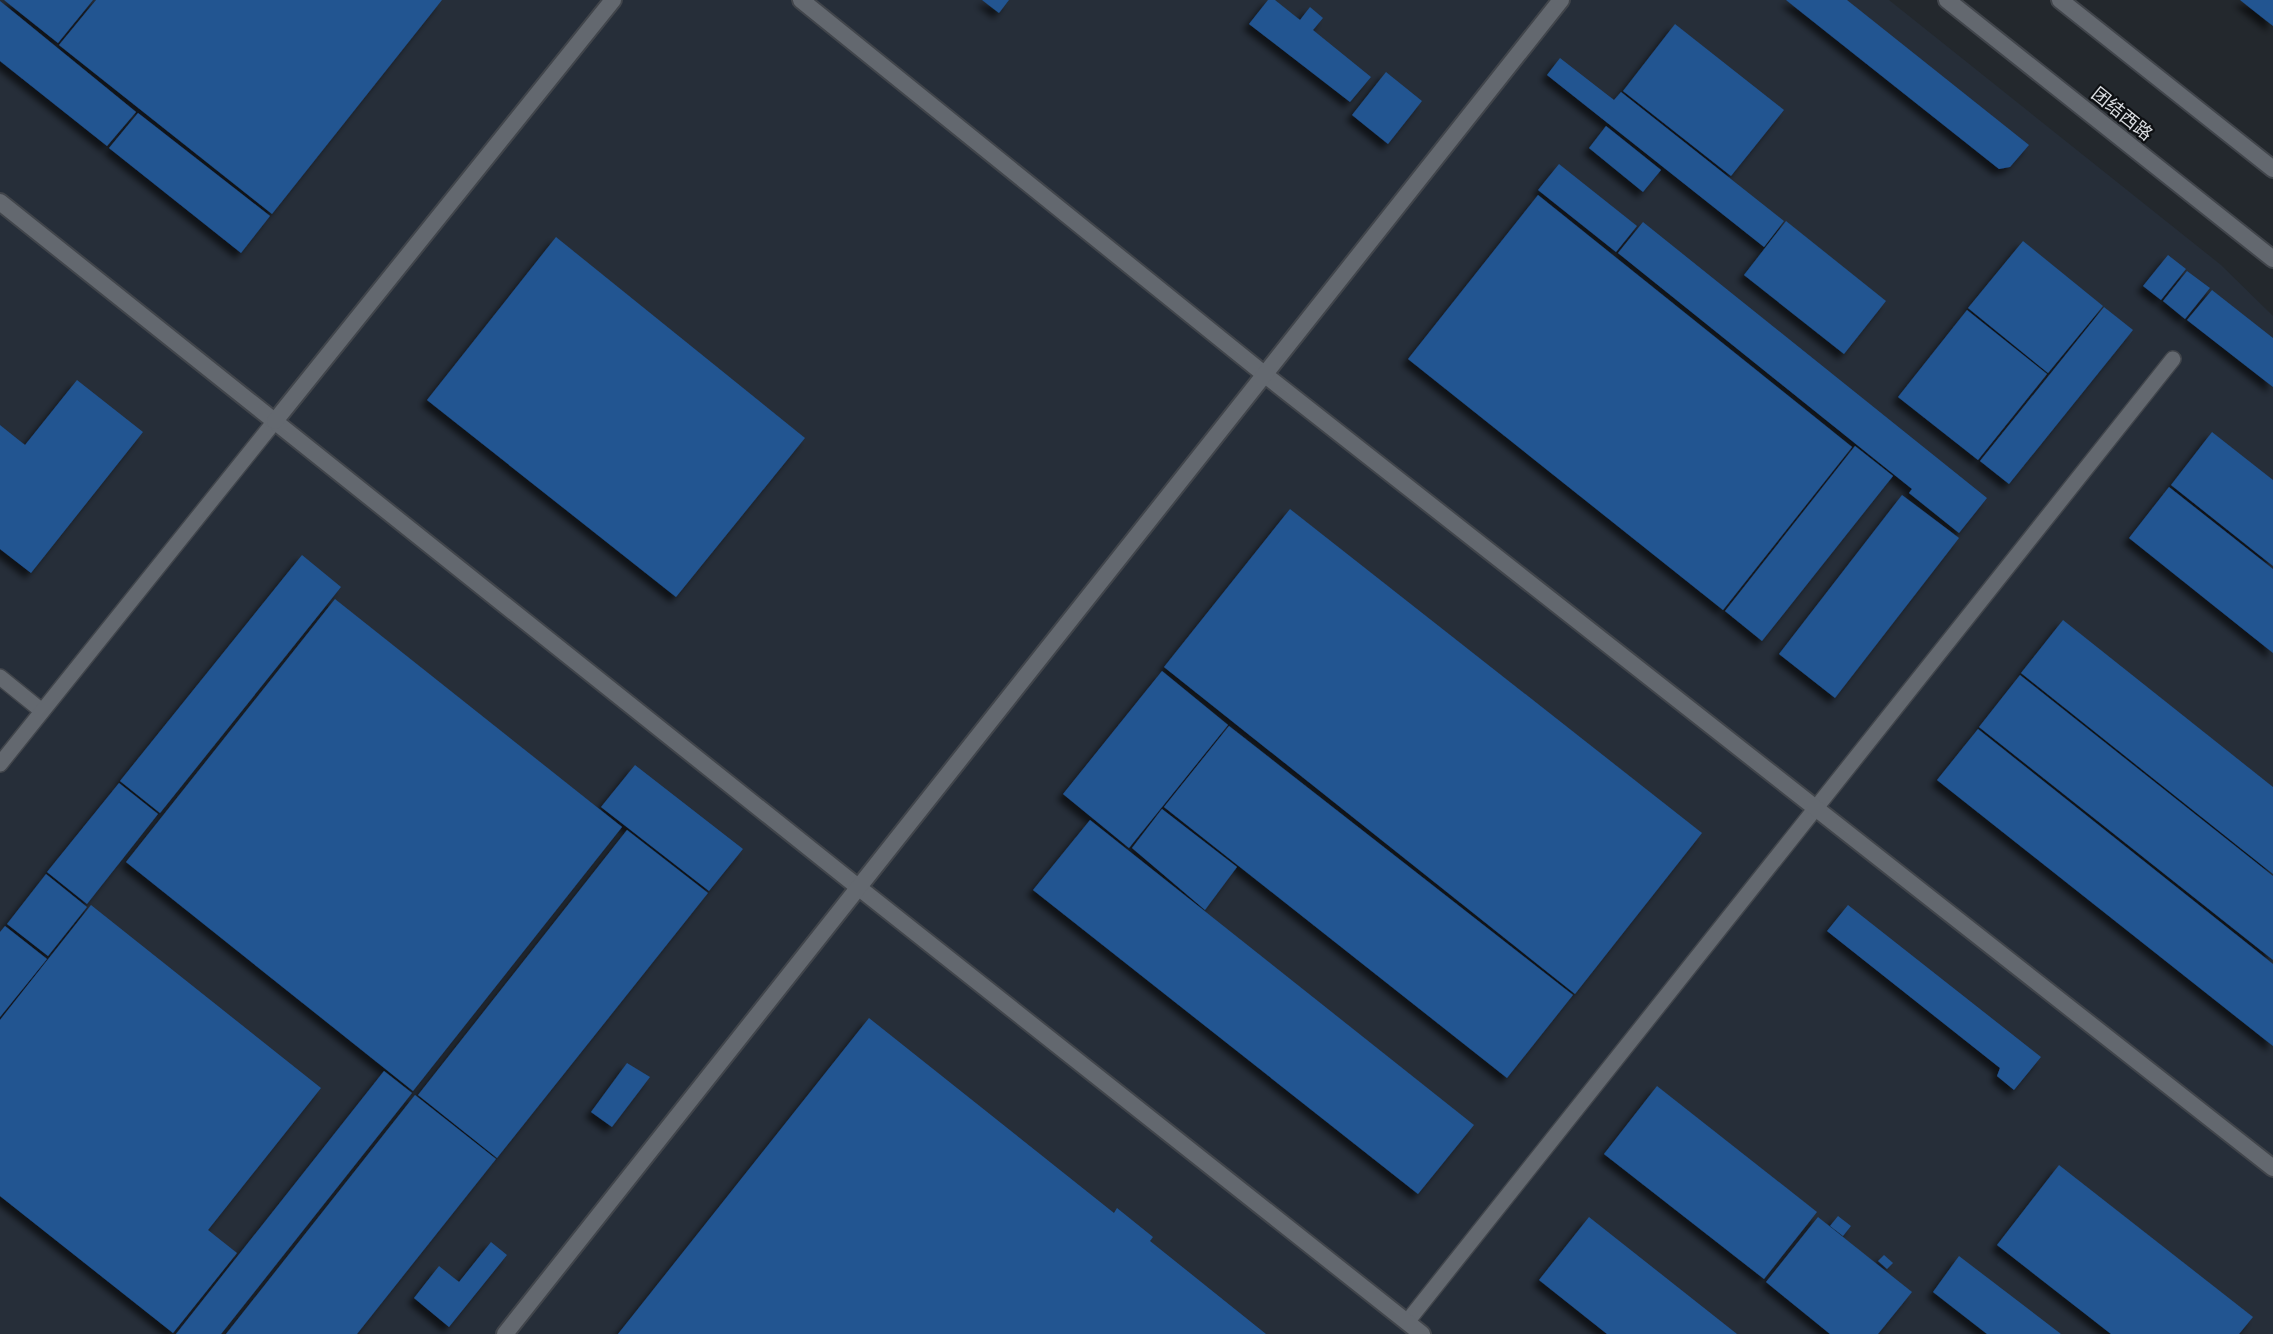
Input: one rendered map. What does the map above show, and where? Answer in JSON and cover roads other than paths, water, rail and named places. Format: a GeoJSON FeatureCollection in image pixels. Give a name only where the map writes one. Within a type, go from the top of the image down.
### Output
{"type":"FeatureCollection","features":[{"type":"Feature","properties":{"kind":"street"},"geometry":{"type":"LineString","coordinates":[[274,421],[613,0]]}},
{"type":"Feature","properties":{"kind":"street"},"geometry":{"type":"LineString","coordinates":[[801,0],[1264,374],[2273,1168]]}},
{"type":"Feature","properties":{"kind":"street"},"geometry":{"type":"LineString","coordinates":[[505,1334],[1561,0]]}},
{"type":"Feature","properties":{"kind":"street","name":"团结西路"},"geometry":{"type":"LineString","coordinates":[[1947,0],[2273,259]]}},
{"type":"Feature","properties":{"kind":"street"},"geometry":{"type":"LineString","coordinates":[[2060,0],[2273,169]]}},
{"type":"Feature","properties":{"kind":"street"},"geometry":{"type":"LineString","coordinates":[[0,202],[1422,1334]]}},
{"type":"Feature","properties":{"kind":"lane"},"geometry":{"type":"LineString","coordinates":[[1407,1322],[2173,359]]}},
{"type":"Feature","properties":{"kind":"lane"},"geometry":{"type":"LineString","coordinates":[[0,764],[274,421]]}},
{"type":"Feature","properties":{"kind":"lane"},"geometry":{"type":"LineString","coordinates":[[0,677],[42,711]]}}]}
